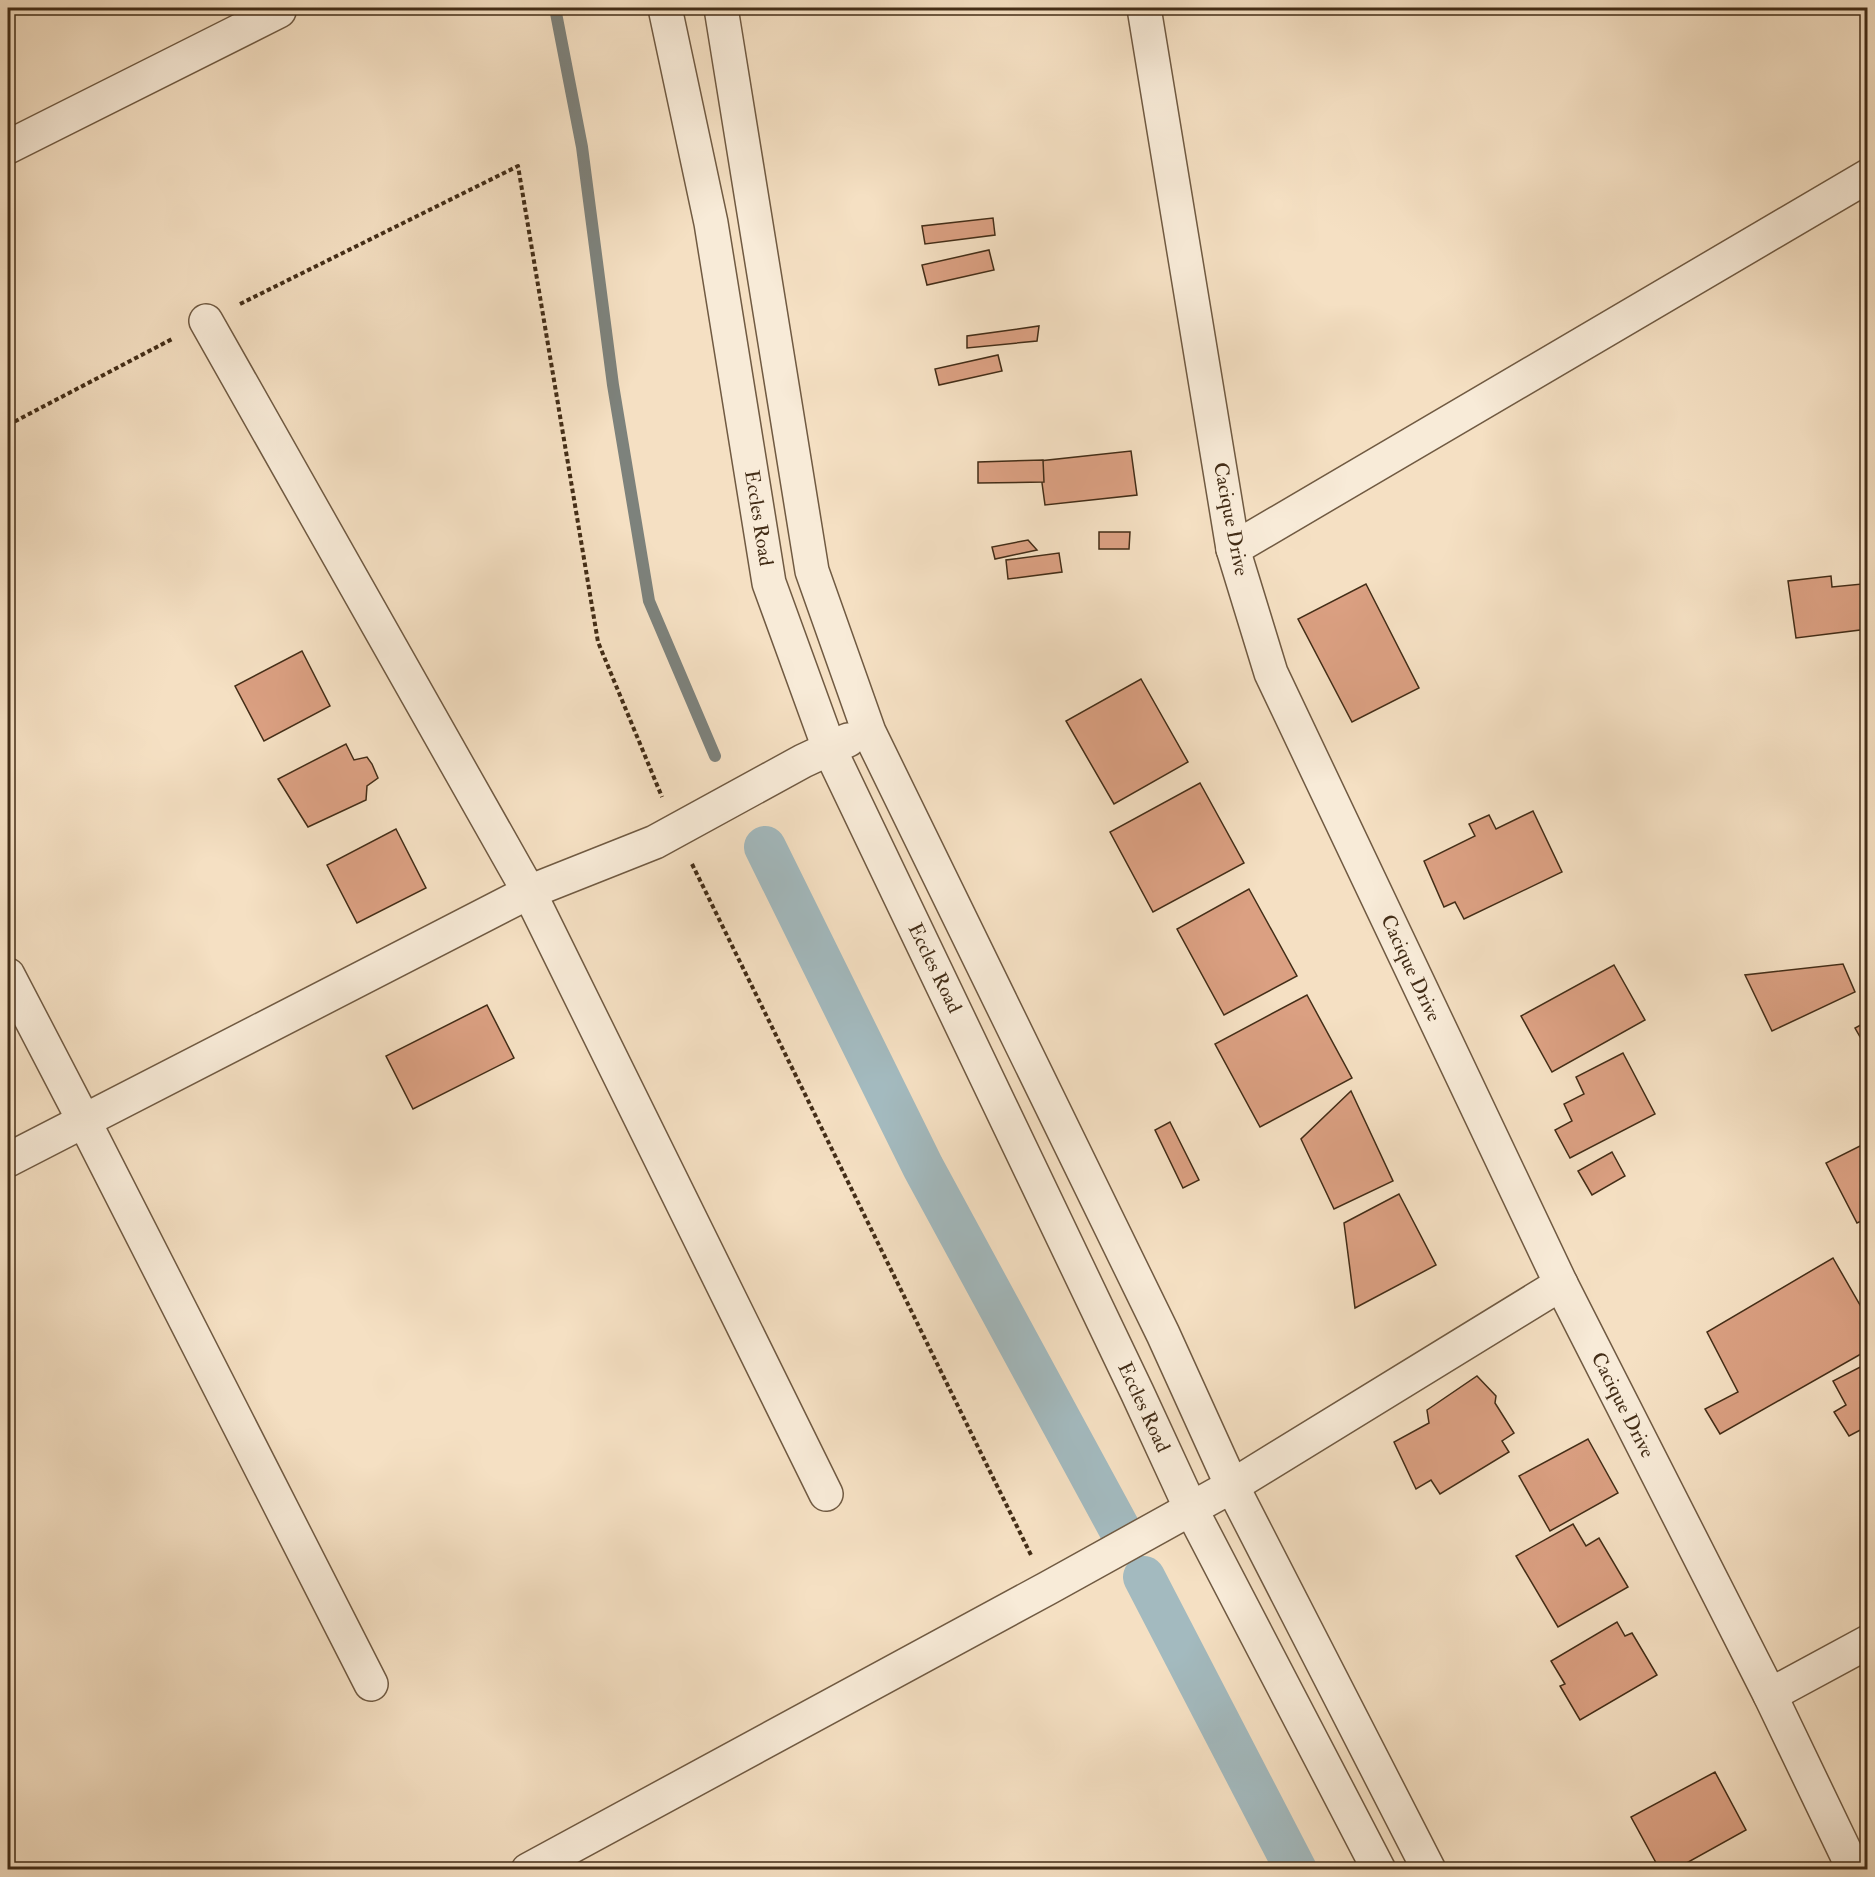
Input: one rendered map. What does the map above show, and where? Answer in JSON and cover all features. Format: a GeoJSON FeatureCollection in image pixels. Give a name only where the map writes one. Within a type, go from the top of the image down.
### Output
{"type":"FeatureCollection","features":[{"type":"Feature","properties":{"kind":"street"},"geometry":{"type":"LineString","coordinates":[[8,147],[279,10],[277,8]]}},
{"type":"Feature","properties":{"kind":"street","name":"Eccles Road"},"geometry":{"type":"LineString","coordinates":[[665,8],[711,223],[769,583],[830,748],[1191,1509],[1379,1869]]}},
{"type":"Feature","properties":{"kind":"street"},"geometry":{"type":"LineString","coordinates":[[721,8],[812,571],[869,732],[1163,1334],[1232,1486],[1429,1869]]}},
{"type":"Feature","properties":{"kind":"street","name":"Cacique Drive"},"geometry":{"type":"LineString","coordinates":[[1144,8],[1233,549],[1271,673],[1561,1284],[1770,1695],[1854,1869]]}},
{"type":"Feature","properties":{"kind":"street"},"geometry":{"type":"LineString","coordinates":[[1233,549],[1868,176]]}},
{"type":"Feature","properties":{"kind":"street"},"geometry":{"type":"LineString","coordinates":[[206,321],[529,892],[826,1494]]}},
{"type":"Feature","properties":{"kind":"street"},"geometry":{"type":"LineString","coordinates":[[8,1160],[529,892],[655,842],[803,761],[869,732]]}},
{"type":"Feature","properties":{"kind":"street"},"geometry":{"type":"LineString","coordinates":[[8,975],[371,1684]]}},
{"type":"Feature","properties":{"kind":"street"},"geometry":{"type":"LineString","coordinates":[[528,1869],[1232,1486],[1561,1284]]}},
{"type":"Feature","properties":{"kind":"street"},"geometry":{"type":"LineString","coordinates":[[1770,1695],[1868,1642]]}},
{"type":"Feature","properties":{"kind":"path"},"geometry":{"type":"LineString","coordinates":[[8,425],[206,321],[518,165],[598,642],[676,830],[1048,1588]]}},
{"type":"Feature","properties":{"kind":"building"},"geometry":{"type":"Polygon","coordinates":[[[993,218],[995,235],[925,244],[922,226],[993,218]]]}},
{"type":"Feature","properties":{"kind":"building"},"geometry":{"type":"Polygon","coordinates":[[[989,250],[994,270],[927,285],[922,265],[989,250]]]}},
{"type":"Feature","properties":{"kind":"building"},"geometry":{"type":"Polygon","coordinates":[[[1039,326],[1037,341],[967,348],[967,336],[1039,326]]]}},
{"type":"Feature","properties":{"kind":"building"},"geometry":{"type":"Polygon","coordinates":[[[998,355],[1002,371],[939,385],[935,369],[998,355]]]}},
{"type":"Feature","properties":{"kind":"building"},"geometry":{"type":"Polygon","coordinates":[[[1131,451],[1137,495],[1045,505],[1039,461],[1131,451]]]}},
{"type":"Feature","properties":{"kind":"building"},"geometry":{"type":"Polygon","coordinates":[[[1043,460],[1044,482],[978,483],[978,462],[1043,460]]]}},
{"type":"Feature","properties":{"kind":"building"},"geometry":{"type":"Polygon","coordinates":[[[1099,532],[1130,532],[1129,549],[1099,549],[1099,532]]]}},
{"type":"Feature","properties":{"kind":"building"},"geometry":{"type":"Polygon","coordinates":[[[1028,540],[1037,550],[995,559],[992,547],[1028,540]]]}},
{"type":"Feature","properties":{"kind":"building"},"geometry":{"type":"Polygon","coordinates":[[[1059,553],[1062,572],[1008,579],[1006,560],[1059,553]]]}},
{"type":"Feature","properties":{"kind":"building"},"geometry":{"type":"Polygon","coordinates":[[[1831,576],[1832,587],[1862,584],[1868,629],[1796,638],[1788,581],[1831,576]]]}},
{"type":"Feature","properties":{"kind":"building"},"geometry":{"type":"Polygon","coordinates":[[[1366,584],[1419,688],[1352,722],[1298,619],[1366,584]]]}},
{"type":"Feature","properties":{"kind":"building"},"geometry":{"type":"Polygon","coordinates":[[[302,651],[330,706],[264,741],[235,686],[302,651]]]}},
{"type":"Feature","properties":{"kind":"building"},"geometry":{"type":"Polygon","coordinates":[[[1141,679],[1188,762],[1114,804],[1066,721],[1141,679]]]}},
{"type":"Feature","properties":{"kind":"building"},"geometry":{"type":"Polygon","coordinates":[[[346,744],[354,760],[367,757],[378,778],[367,786],[366,800],[308,827],[278,779],[346,744]]]}},
{"type":"Feature","properties":{"kind":"building"},"geometry":{"type":"Polygon","coordinates":[[[1200,783],[1244,863],[1153,912],[1110,832],[1200,783]]]}},
{"type":"Feature","properties":{"kind":"building"},"geometry":{"type":"Polygon","coordinates":[[[1533,811],[1562,872],[1464,919],[1455,902],[1444,907],[1424,861],[1475,836],[1469,824],[1489,815],[1496,829],[1533,811]]]}},
{"type":"Feature","properties":{"kind":"building"},"geometry":{"type":"Polygon","coordinates":[[[396,829],[426,888],[357,923],[327,865],[396,829]]]}},
{"type":"Feature","properties":{"kind":"building"},"geometry":{"type":"Polygon","coordinates":[[[1249,889],[1297,976],[1224,1015],[1177,929],[1249,889]]]}},
{"type":"Feature","properties":{"kind":"building"},"geometry":{"type":"Polygon","coordinates":[[[1843,964],[1855,992],[1772,1031],[1745,975],[1843,964]]]}},
{"type":"Feature","properties":{"kind":"building"},"geometry":{"type":"Polygon","coordinates":[[[1614,965],[1645,1020],[1552,1072],[1521,1016],[1614,965]]]}},
{"type":"Feature","properties":{"kind":"building"},"geometry":{"type":"Polygon","coordinates":[[[1307,995],[1352,1078],[1260,1127],[1215,1044],[1307,995]]]}},
{"type":"Feature","properties":{"kind":"building"},"geometry":{"type":"Polygon","coordinates":[[[487,1005],[514,1058],[413,1109],[386,1056],[487,1005]]]}},
{"type":"Feature","properties":{"kind":"building"},"geometry":{"type":"Polygon","coordinates":[[[1868,1021],[1868,1049],[1867,1049],[1855,1028],[1868,1021]]]}},
{"type":"Feature","properties":{"kind":"building"},"geometry":{"type":"Polygon","coordinates":[[[1623,1053],[1655,1114],[1570,1158],[1555,1130],[1572,1121],[1564,1104],[1584,1094],[1576,1077],[1623,1053]]]}},
{"type":"Feature","properties":{"kind":"building"},"geometry":{"type":"Polygon","coordinates":[[[1351,1091],[1393,1181],[1334,1209],[1301,1139],[1351,1091]]]}},
{"type":"Feature","properties":{"kind":"building"},"geometry":{"type":"Polygon","coordinates":[[[1170,1122],[1199,1180],[1183,1188],[1155,1130],[1170,1122]]]}},
{"type":"Feature","properties":{"kind":"building"},"geometry":{"type":"Polygon","coordinates":[[[1868,1142],[1868,1218],[1857,1223],[1826,1163],[1868,1142]]]}},
{"type":"Feature","properties":{"kind":"building"},"geometry":{"type":"Polygon","coordinates":[[[1612,1152],[1625,1176],[1592,1195],[1578,1171],[1612,1152]]]}},
{"type":"Feature","properties":{"kind":"building"},"geometry":{"type":"Polygon","coordinates":[[[1399,1194],[1436,1265],[1355,1308],[1344,1223],[1399,1194]]]}},
{"type":"Feature","properties":{"kind":"building"},"geometry":{"type":"Polygon","coordinates":[[[1833,1258],[1868,1319],[1868,1350],[1720,1434],[1705,1409],[1738,1392],[1707,1332],[1833,1258]]]}},
{"type":"Feature","properties":{"kind":"building"},"geometry":{"type":"Polygon","coordinates":[[[1868,1363],[1868,1426],[1849,1436],[1834,1412],[1846,1405],[1833,1381],[1868,1363]]]}},
{"type":"Feature","properties":{"kind":"building"},"geometry":{"type":"Polygon","coordinates":[[[1477,1376],[1496,1396],[1495,1403],[1514,1433],[1502,1441],[1509,1452],[1440,1494],[1431,1480],[1416,1489],[1394,1442],[1429,1423],[1427,1410],[1477,1376]]]}},
{"type":"Feature","properties":{"kind":"building"},"geometry":{"type":"Polygon","coordinates":[[[1588,1439],[1618,1493],[1550,1531],[1519,1476],[1588,1439]]]}},
{"type":"Feature","properties":{"kind":"building"},"geometry":{"type":"Polygon","coordinates":[[[1573,1524],[1586,1546],[1599,1538],[1628,1587],[1558,1627],[1516,1556],[1573,1524]]]}},
{"type":"Feature","properties":{"kind":"building"},"geometry":{"type":"Polygon","coordinates":[[[1617,1622],[1625,1636],[1632,1633],[1657,1675],[1580,1720],[1560,1686],[1565,1684],[1551,1661],[1617,1622]]]}},
{"type":"Feature","properties":{"kind":"building"},"geometry":{"type":"Polygon","coordinates":[[[1715,1772],[1746,1830],[1674,1870],[1660,1870],[1631,1817],[1715,1772]]]}},
{"type":"Feature","properties":{"kind":"waterway"},"geometry":{"type":"LineString","coordinates":[[555,8],[582,147],[613,385],[649,601],[715,756]]}},
{"type":"Feature","properties":{"kind":"waterway"},"geometry":{"type":"LineString","coordinates":[[765,847],[923,1167],[1119,1528]]}},
{"type":"Feature","properties":{"kind":"waterway"},"geometry":{"type":"LineString","coordinates":[[1144,1577],[1296,1870]]}}]}
